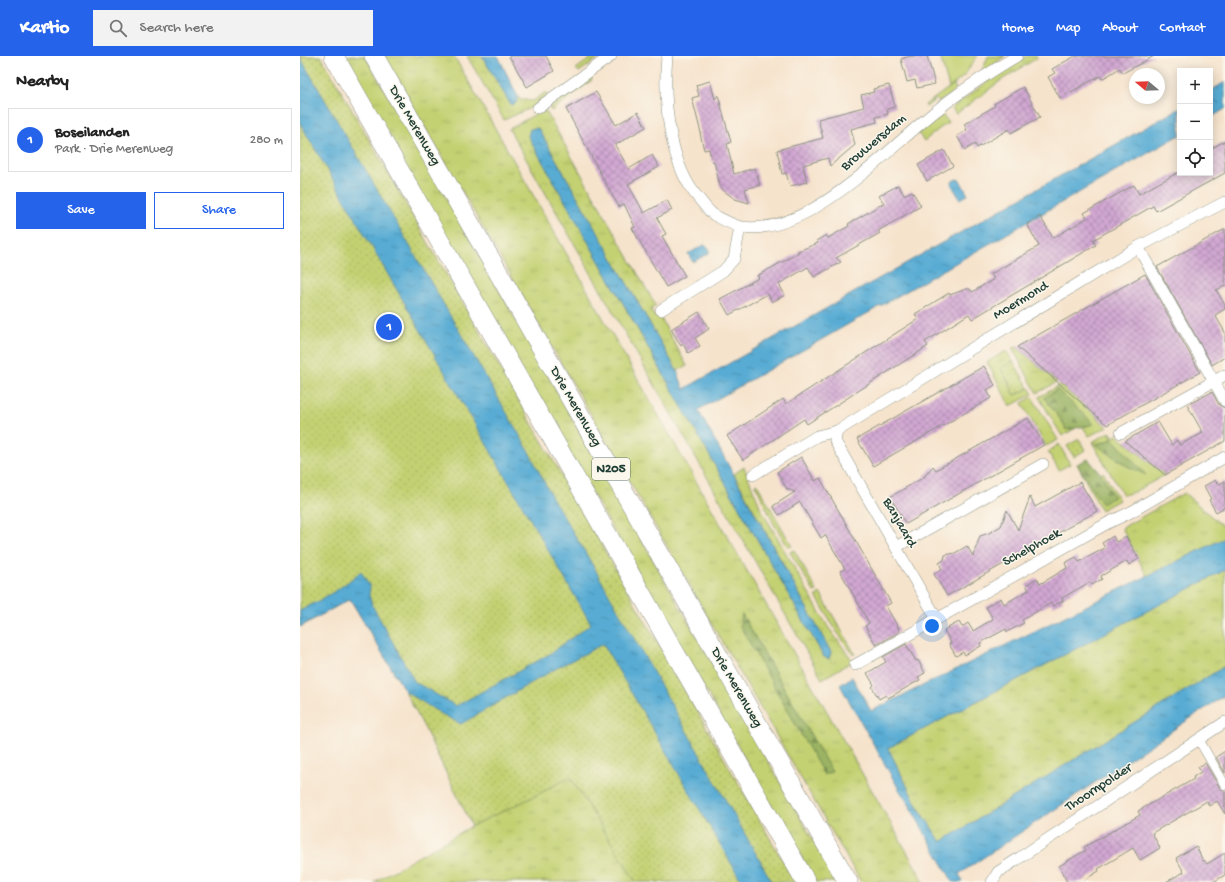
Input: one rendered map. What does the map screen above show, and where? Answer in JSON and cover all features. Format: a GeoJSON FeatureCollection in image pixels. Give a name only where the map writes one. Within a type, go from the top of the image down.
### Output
{"type":"FeatureCollection","features":[{"type":"Feature","properties":{"kind":"highway","name":"N205"},"geometry":{"type":"LineString","coordinates":[[334,56],[806,882]]}},
{"type":"Feature","properties":{"kind":"highway","name":"Drie Merenweg"},"geometry":{"type":"LineString","coordinates":[[374,56],[848,882]]}},
{"type":"Feature","properties":{"kind":"street"},"geometry":{"type":"LineString","coordinates":[[538,108],[611,56]]}},
{"type":"Feature","properties":{"kind":"street","name":"Brouwersdam"},"geometry":{"type":"LineString","coordinates":[[667,56],[665,76],[668,122],[673,148],[683,172],[696,195],[713,214],[740,227],[756,228],[777,225],[813,210],[859,176],[926,119],[967,89],[1017,56]]}},
{"type":"Feature","properties":{"kind":"street","name":"Moermond"},"geometry":{"type":"LineString","coordinates":[[753,475],[817,436],[836,436],[1138,247],[1225,202]]}},
{"type":"Feature","properties":{"kind":"street"},"geometry":{"type":"LineString","coordinates":[[661,310],[727,267],[734,259],[740,227]]}},
{"type":"Feature","properties":{"kind":"street"},"geometry":{"type":"LineString","coordinates":[[1138,247],[1225,401]]}},
{"type":"Feature","properties":{"kind":"street"},"geometry":{"type":"LineString","coordinates":[[1121,433],[1225,375]]}},
{"type":"Feature","properties":{"kind":"street","name":"Banjaard"},"geometry":{"type":"LineString","coordinates":[[836,436],[937,619]]}},
{"type":"Feature","properties":{"kind":"street","name":"Schelphoek"},"geometry":{"type":"LineString","coordinates":[[855,665],[1106,524],[1131,512],[1225,458]]}},
{"type":"Feature","properties":{"kind":"street"},"geometry":{"type":"LineString","coordinates":[[896,547],[1043,464]]}},
{"type":"Feature","properties":{"kind":"street","name":"Thoornpolder"},"geometry":{"type":"LineString","coordinates":[[992,882],[998,872],[1225,722]]}},
{"type":"Feature","properties":{"kind":"street"},"geometry":{"type":"LineString","coordinates":[[1199,740],[1225,785]]}},
{"type":"Feature","properties":{"kind":"green space"},"geometry":{"type":"Polygon","coordinates":[[[300,56],[321,56],[795,882],[636,882],[570,777],[535,796],[472,826],[405,691],[350,599],[300,627],[300,56]]]}},
{"type":"Feature","properties":{"kind":"green space"},"geometry":{"type":"Polygon","coordinates":[[[341,56],[365,56],[837,882],[816,882],[341,56]]]}},
{"type":"Feature","properties":{"kind":"green space"},"geometry":{"type":"Polygon","coordinates":[[[384,56],[454,56],[924,882],[861,882],[384,56]]]}},
{"type":"Feature","properties":{"kind":"green space"},"geometry":{"type":"Polygon","coordinates":[[[467,56],[482,56],[511,105],[516,103],[518,97],[520,99],[533,101],[546,92],[548,96],[528,109],[504,120],[467,56]]]}},
{"type":"Feature","properties":{"kind":"green space"},"geometry":{"type":"Polygon","coordinates":[[[594,56],[602,56],[579,72],[576,69],[594,56]]]}},
{"type":"Feature","properties":{"kind":"green space"},"geometry":{"type":"Polygon","coordinates":[[[940,56],[977,56],[964,76],[949,88],[940,56]]]}},
{"type":"Feature","properties":{"kind":"green space"},"geometry":{"type":"Polygon","coordinates":[[[988,56],[1005,56],[981,74],[988,56]]]}},
{"type":"Feature","properties":{"kind":"green space"},"geometry":{"type":"Polygon","coordinates":[[[1026,56],[1036,56],[1037,58],[1003,79],[956,114],[952,108],[995,76],[1026,56]]]}},
{"type":"Feature","properties":{"kind":"green space"},"geometry":{"type":"Polygon","coordinates":[[[590,76],[592,80],[551,111],[550,107],[590,76]]]}},
{"type":"Feature","properties":{"kind":"green space"},"geometry":{"type":"Polygon","coordinates":[[[954,84],[956,90],[939,102],[936,99],[926,107],[925,105],[954,84]]]}},
{"type":"Feature","properties":{"kind":"green space"},"geometry":{"type":"Polygon","coordinates":[[[545,110],[656,306],[651,309],[654,316],[660,317],[687,366],[677,371],[538,128],[528,136],[824,657],[829,659],[831,652],[734,474],[744,467],[761,509],[828,627],[853,661],[822,679],[509,129],[545,110]]]}},
{"type":"Feature","properties":{"kind":"green space"},"geometry":{"type":"Polygon","coordinates":[[[943,115],[948,122],[924,141],[918,133],[943,115]]]}},
{"type":"Feature","properties":{"kind":"green space"},"geometry":{"type":"Polygon","coordinates":[[[1017,347],[1057,382],[1037,393],[1012,348],[1017,347]]]}},
{"type":"Feature","properties":{"kind":"green space"},"geometry":{"type":"Polygon","coordinates":[[[1006,351],[1013,361],[1002,369],[1015,395],[1029,388],[1033,394],[1010,406],[987,362],[1006,351]]]}},
{"type":"Feature","properties":{"kind":"green space"},"geometry":{"type":"Polygon","coordinates":[[[1013,361],[1029,388],[1015,395],[1001,368],[1013,361]]]}},
{"type":"Feature","properties":{"kind":"green space"},"geometry":{"type":"Polygon","coordinates":[[[1060,385],[1107,427],[1089,436],[1083,427],[1094,424],[1057,389],[1044,398],[1061,420],[1066,430],[1076,428],[1062,436],[1039,397],[1060,385]]]}},
{"type":"Feature","properties":{"kind":"green space"},"geometry":{"type":"Polygon","coordinates":[[[1058,389],[1095,424],[1066,430],[1061,420],[1044,398],[1058,389]]]}},
{"type":"Feature","properties":{"kind":"green space"},"geometry":{"type":"Polygon","coordinates":[[[1032,397],[1058,440],[1046,446],[1022,403],[1032,397]]]}},
{"type":"Feature","properties":{"kind":"green space"},"geometry":{"type":"Polygon","coordinates":[[[1110,432],[1113,439],[1095,445],[1092,442],[1110,432]]]}},
{"type":"Feature","properties":{"kind":"green space"},"geometry":{"type":"Polygon","coordinates":[[[1110,432],[1114,437],[1117,435],[1165,475],[1134,492],[1123,495],[1092,442],[1127,466],[1146,475],[1113,439],[1110,432]]]}},
{"type":"Feature","properties":{"kind":"green space"},"geometry":{"type":"Polygon","coordinates":[[[1079,439],[1085,450],[1074,457],[1067,446],[1079,439]]]}},
{"type":"Feature","properties":{"kind":"green space"},"geometry":{"type":"Polygon","coordinates":[[[1113,439],[1147,476],[1127,466],[1095,445],[1113,439]]]}},
{"type":"Feature","properties":{"kind":"green space"},"geometry":{"type":"Polygon","coordinates":[[[1059,444],[1070,464],[1059,470],[1048,452],[1059,444]]]}},
{"type":"Feature","properties":{"kind":"green space"},"geometry":{"type":"Polygon","coordinates":[[[1088,459],[1101,474],[1114,497],[1102,504],[1077,464],[1088,459]]]}},
{"type":"Feature","properties":{"kind":"green space"},"geometry":{"type":"Polygon","coordinates":[[[1077,464],[1102,504],[1114,497],[1101,474],[1103,472],[1119,500],[1101,510],[1077,464]]]}},
{"type":"Feature","properties":{"kind":"green space"},"geometry":{"type":"Polygon","coordinates":[[[755,484],[757,484],[792,546],[788,547],[774,524],[755,484]]]}},
{"type":"Feature","properties":{"kind":"green space"},"geometry":{"type":"Polygon","coordinates":[[[1184,493],[1225,528],[1225,538],[1147,576],[1122,528],[1184,493]]]}},
{"type":"Feature","properties":{"kind":"green space"},"geometry":{"type":"Polygon","coordinates":[[[794,550],[817,591],[814,592],[790,552],[794,550]]]}},
{"type":"Feature","properties":{"kind":"green space"},"geometry":{"type":"Polygon","coordinates":[[[1225,570],[1225,666],[941,842],[916,804],[888,748],[1225,570]]]}},
{"type":"Feature","properties":{"kind":"green space"},"geometry":{"type":"Polygon","coordinates":[[[820,593],[855,654],[853,654],[837,632],[816,596],[820,593]]]}},
{"type":"Feature","properties":{"kind":"green space"},"geometry":{"type":"Polygon","coordinates":[[[742,614],[832,772],[824,775],[740,626],[742,614]]]}},
{"type":"Feature","properties":{"kind":"green space"},"geometry":{"type":"Polygon","coordinates":[[[555,669],[708,882],[374,882],[472,826],[427,733],[555,669]]]}},
{"type":"Feature","properties":{"kind":"water"},"geometry":{"type":"Polygon","coordinates":[[[482,56],[498,56],[518,97],[516,103],[511,105],[482,56]]]}},
{"type":"Feature","properties":{"kind":"water"},"geometry":{"type":"Polygon","coordinates":[[[300,57],[526,446],[553,499],[588,557],[772,882],[742,882],[603,644],[555,669],[461,724],[405,691],[350,599],[300,627],[300,611],[340,588],[361,571],[370,587],[369,595],[372,605],[415,682],[456,706],[548,655],[591,624],[300,123],[300,57]]]}},
{"type":"Feature","properties":{"kind":"water"},"geometry":{"type":"Polygon","coordinates":[[[1225,82],[1225,109],[1213,116],[1213,104],[1213,89],[1225,82]]]}},
{"type":"Feature","properties":{"kind":"water"},"geometry":{"type":"Polygon","coordinates":[[[1177,110],[1177,137],[698,410],[831,652],[829,659],[824,657],[528,136],[530,129],[538,128],[677,371],[684,389],[1177,110]]]}},
{"type":"Feature","properties":{"kind":"water"},"geometry":{"type":"Polygon","coordinates":[[[956,179],[960,180],[968,195],[960,199],[951,184],[956,179]]]}},
{"type":"Feature","properties":{"kind":"water"},"geometry":{"type":"Polygon","coordinates":[[[704,245],[709,248],[709,253],[693,262],[688,254],[704,245]]]}},
{"type":"Feature","properties":{"kind":"water"},"geometry":{"type":"Polygon","coordinates":[[[1225,538],[1225,570],[888,748],[916,804],[941,842],[1225,666],[1225,695],[959,874],[963,882],[953,882],[910,807],[913,805],[910,806],[900,791],[840,685],[852,677],[871,711],[1225,538]]]}},
{"type":"Feature","properties":{"kind":"building"},"geometry":{"type":"Polygon","coordinates":[[[509,56],[546,56],[554,71],[527,87],[509,56]]]}},
{"type":"Feature","properties":{"kind":"building"},"geometry":{"type":"Polygon","coordinates":[[[911,56],[927,56],[935,84],[917,88],[915,80],[907,82],[901,59],[911,56]]]}},
{"type":"Feature","properties":{"kind":"building"},"geometry":{"type":"Polygon","coordinates":[[[1075,56],[1154,56],[1132,68],[1129,68],[1129,70],[1123,73],[1120,68],[1102,79],[1100,76],[1060,98],[1048,77],[1055,73],[1052,69],[1075,56]]]}},
{"type":"Feature","properties":{"kind":"building"},"geometry":{"type":"Polygon","coordinates":[[[710,81],[715,99],[718,95],[731,142],[727,144],[734,174],[755,168],[760,185],[745,189],[749,203],[735,199],[724,191],[720,186],[714,161],[712,161],[709,149],[704,150],[692,98],[699,96],[696,85],[710,81]]]}},
{"type":"Feature","properties":{"kind":"building"},"geometry":{"type":"Polygon","coordinates":[[[889,85],[895,107],[887,109],[888,114],[876,117],[877,122],[851,129],[855,145],[830,166],[828,158],[803,165],[807,182],[790,186],[786,173],[782,174],[777,150],[823,138],[818,119],[864,107],[861,95],[874,92],[873,89],[889,85]]]}},
{"type":"Feature","properties":{"kind":"building"},"geometry":{"type":"Polygon","coordinates":[[[1023,87],[1040,117],[1011,133],[1009,129],[977,148],[975,144],[965,150],[957,136],[967,130],[964,124],[995,106],[994,104],[1023,87]]]}},
{"type":"Feature","properties":{"kind":"building"},"geometry":{"type":"Polygon","coordinates":[[[596,92],[616,125],[638,112],[646,127],[615,145],[629,169],[652,155],[659,167],[628,184],[644,213],[667,200],[672,210],[657,218],[666,234],[662,236],[685,276],[666,287],[632,228],[635,227],[624,204],[619,207],[566,109],[596,92]]]}},
{"type":"Feature","properties":{"kind":"building"},"geometry":{"type":"Polygon","coordinates":[[[1225,141],[1225,173],[1156,211],[1153,206],[1093,240],[1096,245],[972,319],[969,314],[925,342],[928,346],[807,424],[804,419],[743,460],[727,436],[783,399],[786,404],[918,319],[915,314],[949,293],[950,295],[966,289],[970,289],[972,292],[994,279],[991,274],[1039,246],[1027,224],[1040,216],[1053,238],[1087,218],[1084,213],[1134,185],[1139,194],[1177,173],[1177,176],[1213,176],[1213,147],[1225,141]]]}},
{"type":"Feature","properties":{"kind":"building"},"geometry":{"type":"Polygon","coordinates":[[[944,150],[953,166],[927,181],[918,165],[944,150]]]}},
{"type":"Feature","properties":{"kind":"building"},"geometry":{"type":"Polygon","coordinates":[[[898,185],[904,195],[912,191],[921,206],[878,231],[880,233],[836,258],[841,262],[814,277],[808,267],[779,284],[785,295],[772,302],[768,294],[729,315],[720,299],[759,278],[757,276],[798,253],[798,251],[818,243],[816,241],[826,235],[828,238],[849,226],[848,224],[884,203],[879,196],[898,185]]]}},
{"type":"Feature","properties":{"kind":"building"},"geometry":{"type":"Polygon","coordinates":[[[1225,229],[1225,286],[1216,290],[1225,305],[1225,309],[1215,315],[1225,332],[1225,357],[1212,365],[1157,267],[1225,229]]]}},
{"type":"Feature","properties":{"kind":"building"},"geometry":{"type":"Polygon","coordinates":[[[1145,274],[1200,372],[1107,425],[1017,347],[1145,274]]]}},
{"type":"Feature","properties":{"kind":"building"},"geometry":{"type":"Polygon","coordinates":[[[699,312],[709,329],[695,338],[700,346],[688,353],[683,344],[681,346],[671,329],[699,312]]]}},
{"type":"Feature","properties":{"kind":"building"},"geometry":{"type":"Polygon","coordinates":[[[984,366],[995,385],[987,390],[991,398],[873,466],[857,439],[984,366]]]}},
{"type":"Feature","properties":{"kind":"building"},"geometry":{"type":"Polygon","coordinates":[[[1212,392],[1219,405],[1225,408],[1225,441],[1165,475],[1125,441],[1158,422],[1172,445],[1177,440],[1180,445],[1203,433],[1187,405],[1212,392]]]}},
{"type":"Feature","properties":{"kind":"building"},"geometry":{"type":"Polygon","coordinates":[[[1028,418],[1044,445],[906,524],[890,497],[924,477],[933,466],[936,470],[1028,418]]]}},
{"type":"Feature","properties":{"kind":"building"},"geometry":{"type":"Polygon","coordinates":[[[801,457],[815,481],[820,478],[891,603],[886,606],[899,629],[899,632],[876,645],[865,626],[869,623],[840,571],[845,569],[825,535],[821,538],[800,502],[779,515],[773,506],[795,492],[787,489],[777,472],[801,457]]]}},
{"type":"Feature","properties":{"kind":"building"},"geometry":{"type":"Polygon","coordinates":[[[1215,480],[1218,485],[1225,481],[1225,507],[1216,512],[1209,500],[1211,499],[1204,486],[1215,480]]]}},
{"type":"Feature","properties":{"kind":"building"},"geometry":{"type":"Polygon","coordinates":[[[1080,482],[1097,511],[947,596],[934,574],[942,569],[939,563],[944,560],[945,555],[955,553],[967,546],[973,556],[980,536],[1001,526],[1007,510],[1018,530],[1030,497],[1035,507],[1080,482]]]}},
{"type":"Feature","properties":{"kind":"building"},"geometry":{"type":"Polygon","coordinates":[[[1113,536],[1116,542],[1126,536],[1139,559],[1129,565],[1127,561],[1101,576],[1102,579],[1092,585],[1090,582],[1062,598],[1063,601],[1053,606],[1051,603],[1022,620],[1024,623],[1007,632],[1006,629],[980,643],[981,646],[965,655],[963,652],[956,656],[949,644],[951,643],[944,630],[959,622],[962,627],[968,623],[973,631],[993,619],[986,607],[1001,598],[1004,604],[1029,590],[1026,585],[1037,578],[1040,584],[1067,568],[1065,563],[1076,557],[1079,562],[1105,548],[1102,543],[1113,536]]]}},
{"type":"Feature","properties":{"kind":"building"},"geometry":{"type":"Polygon","coordinates":[[[906,644],[916,661],[918,660],[925,673],[918,677],[920,680],[888,698],[886,695],[879,699],[872,687],[874,685],[867,673],[886,662],[883,657],[906,644]]]}},
{"type":"Feature","properties":{"kind":"building"},"geometry":{"type":"Polygon","coordinates":[[[1225,751],[1225,773],[1216,757],[1225,751]]]}},
{"type":"Feature","properties":{"kind":"building"},"geometry":{"type":"Polygon","coordinates":[[[1205,763],[1220,788],[1225,791],[1225,814],[1217,801],[1209,806],[1207,801],[1152,833],[1160,848],[1140,860],[1133,848],[1098,869],[1099,871],[1081,882],[1067,882],[1059,866],[1086,850],[1084,847],[1140,815],[1138,811],[1194,779],[1193,777],[1201,772],[1198,767],[1205,763]]]}},
{"type":"Feature","properties":{"kind":"building"},"geometry":{"type":"Polygon","coordinates":[[[1196,846],[1203,861],[1204,860],[1207,864],[1225,853],[1225,875],[1213,882],[1166,882],[1184,872],[1176,858],[1196,846]]]}},
{"type":"Feature","properties":{"kind":"place","name":"Boseilanden"},"geometry":{"type":"Point","coordinates":[389,327]}}]}
